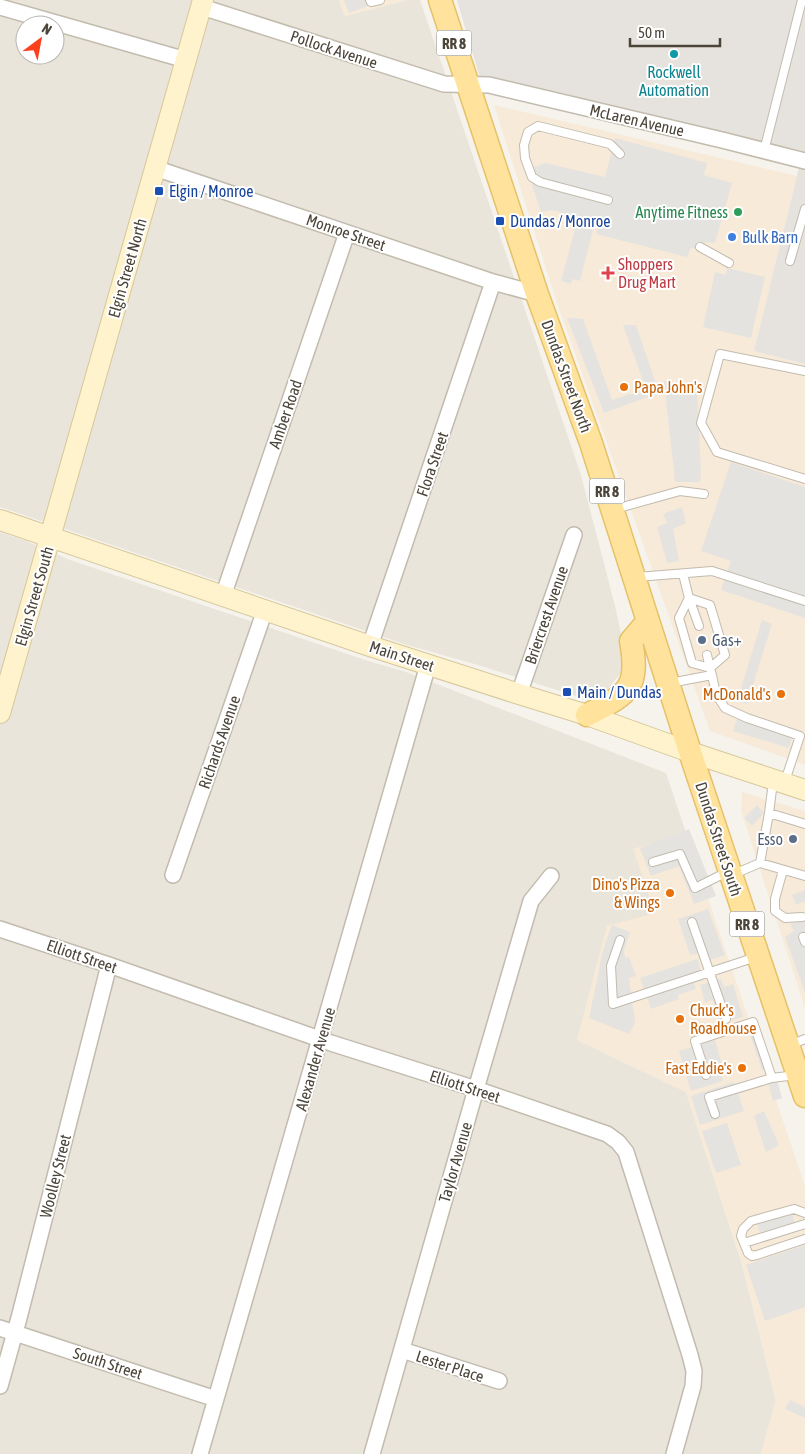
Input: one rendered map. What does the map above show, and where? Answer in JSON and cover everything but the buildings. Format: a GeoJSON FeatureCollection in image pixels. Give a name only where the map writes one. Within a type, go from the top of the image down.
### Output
{"type":"FeatureCollection","features":[{"type":"Feature","properties":{"kind":"main road","name":"Dundas Street North"},"geometry":{"type":"LineString","coordinates":[[440,0],[537,294],[588,434],[690,752]]}},
{"type":"Feature","properties":{"kind":"main road","name":"Elgin Street North"},"geometry":{"type":"LineString","coordinates":[[51,537],[203,3]]}},
{"type":"Feature","properties":{"kind":"main road","name":"Main Street"},"geometry":{"type":"LineString","coordinates":[[0,520],[370,646],[587,715],[805,790]]}},
{"type":"Feature","properties":{"kind":"main road","name":"Elgin Street South"},"geometry":{"type":"LineString","coordinates":[[0,713],[51,537]]}},
{"type":"Feature","properties":{"kind":"main road"},"geometry":{"type":"LineString","coordinates":[[587,715],[619,698],[630,686],[634,671],[631,642],[648,621]]}},
{"type":"Feature","properties":{"kind":"main road","name":"Dundas Street South"},"geometry":{"type":"LineString","coordinates":[[690,752],[758,957],[796,1042],[798,1075],[805,1096]]}},
{"type":"Feature","properties":{"kind":"street","name":"Pollock Avenue"},"geometry":{"type":"LineString","coordinates":[[203,3],[444,84],[467,85]]}},
{"type":"Feature","properties":{"kind":"street"},"geometry":{"type":"LineString","coordinates":[[0,23],[4,5],[186,60]]}},
{"type":"Feature","properties":{"kind":"street","name":"McLaren Avenue"},"geometry":{"type":"LineString","coordinates":[[467,85],[489,85],[805,161]]}},
{"type":"Feature","properties":{"kind":"street","name":"Monroe Street"},"geometry":{"type":"LineString","coordinates":[[155,168],[493,282],[537,294]]}},
{"type":"Feature","properties":{"kind":"street","name":"Amber Road"},"geometry":{"type":"LineString","coordinates":[[223,596],[347,232]]}},
{"type":"Feature","properties":{"kind":"street","name":"Flora Street"},"geometry":{"type":"LineString","coordinates":[[370,646],[493,282]]}},
{"type":"Feature","properties":{"kind":"street","name":"Briercrest Avenue"},"geometry":{"type":"LineString","coordinates":[[519,694],[574,536]]}},
{"type":"Feature","properties":{"kind":"street","name":"Richards Avenue"},"geometry":{"type":"LineString","coordinates":[[173,875],[265,610]]}},
{"type":"Feature","properties":{"kind":"street","name":"Alexander Avenue"},"geometry":{"type":"LineString","coordinates":[[200,1454],[428,665]]}},
{"type":"Feature","properties":{"kind":"street","name":"Taylor Avenue"},"geometry":{"type":"LineString","coordinates":[[372,1454],[531,901],[551,876]]}},
{"type":"Feature","properties":{"kind":"street","name":"Elliott Street"},"geometry":{"type":"LineString","coordinates":[[0,929],[331,1043],[476,1089],[607,1134],[618,1142],[626,1152],[694,1372],[693,1386],[674,1454]]}},
{"type":"Feature","properties":{"kind":"street","name":"Woolley Street"},"geometry":{"type":"LineString","coordinates":[[0,1386],[7,1330],[109,965]]}},
{"type":"Feature","properties":{"kind":"street","name":"South Street"},"geometry":{"type":"LineString","coordinates":[[7,1330],[216,1399]]}},
{"type":"Feature","properties":{"kind":"street","name":"Lester Place"},"geometry":{"type":"LineString","coordinates":[[402,1350],[499,1382]]}},
{"type":"Feature","properties":{"kind":"lane"},"geometry":{"type":"LineString","coordinates":[[370,0],[371,2],[380,0]]}},
{"type":"Feature","properties":{"kind":"lane"},"geometry":{"type":"LineString","coordinates":[[764,151],[802,0]]}},
{"type":"Feature","properties":{"kind":"lane"},"geometry":{"type":"LineString","coordinates":[[608,200],[540,182],[532,177],[525,158],[524,145],[528,132],[538,126],[610,144],[620,154]]}},
{"type":"Feature","properties":{"kind":"lane"},"geometry":{"type":"LineString","coordinates":[[790,261],[805,209]]}},
{"type":"Feature","properties":{"kind":"lane"},"geometry":{"type":"LineString","coordinates":[[700,247],[729,263]]}},
{"type":"Feature","properties":{"kind":"lane"},"geometry":{"type":"LineString","coordinates":[[805,372],[720,354],[701,423],[718,452],[805,479]]}},
{"type":"Feature","properties":{"kind":"lane"},"geometry":{"type":"LineString","coordinates":[[613,510],[680,491],[704,494]]}},
{"type":"Feature","properties":{"kind":"lane"},"geometry":{"type":"LineString","coordinates":[[634,577],[712,572],[805,601]]}},
{"type":"Feature","properties":{"kind":"lane"},"geometry":{"type":"LineString","coordinates":[[683,574],[698,626]]}},
{"type":"Feature","properties":{"kind":"lane"},"geometry":{"type":"LineString","coordinates":[[689,598],[679,618],[692,663],[711,672]]}},
{"type":"Feature","properties":{"kind":"lane"},"geometry":{"type":"LineString","coordinates":[[668,683],[711,672],[725,655],[710,605],[689,598]]}},
{"type":"Feature","properties":{"kind":"lane"},"geometry":{"type":"LineString","coordinates":[[707,655],[716,694],[725,708],[747,718],[800,736],[778,781],[769,814],[760,863]]}},
{"type":"Feature","properties":{"kind":"lane"},"geometry":{"type":"LineString","coordinates":[[769,814],[805,824]]}},
{"type":"Feature","properties":{"kind":"lane"},"geometry":{"type":"LineString","coordinates":[[653,862],[680,854],[696,888],[730,873],[760,863],[805,876]]}},
{"type":"Feature","properties":{"kind":"lane"},"geometry":{"type":"LineString","coordinates":[[783,870],[775,899],[775,911],[785,918],[802,917]]}},
{"type":"Feature","properties":{"kind":"lane"},"geometry":{"type":"LineString","coordinates":[[692,922],[726,1019]]}},
{"type":"Feature","properties":{"kind":"lane"},"geometry":{"type":"LineString","coordinates":[[805,936],[803,937],[805,942]]}},
{"type":"Feature","properties":{"kind":"lane"},"geometry":{"type":"LineString","coordinates":[[620,940],[611,966],[613,1004],[758,957]]}},
{"type":"Feature","properties":{"kind":"lane"},"geometry":{"type":"LineString","coordinates":[[706,1075],[695,1041],[753,1022],[772,1078]]}},
{"type":"Feature","properties":{"kind":"lane"},"geometry":{"type":"LineString","coordinates":[[715,1114],[709,1096],[772,1078],[798,1075]]}},
{"type":"Feature","properties":{"kind":"lane"},"geometry":{"type":"LineString","coordinates":[[805,1213],[794,1209],[751,1221],[743,1229],[741,1236],[748,1253],[752,1256],[805,1239]]}},
{"type":"Feature","properties":{"kind":"lane"},"geometry":{"type":"LineString","coordinates":[[744,1242],[805,1224]]}},
{"type":"Feature","properties":{"kind":"shaded area"},"geometry":{"type":"Polygon","coordinates":[[[0,0],[339,0],[345,16],[407,0],[420,0],[581,475],[615,606],[628,665],[600,698],[579,697],[407,645],[0,507],[0,0]]]}},
{"type":"Feature","properties":{"kind":"shaded area"},"geometry":{"type":"Polygon","coordinates":[[[339,0],[407,0],[345,16],[339,0]]]}},
{"type":"Feature","properties":{"kind":"shaded area"},"geometry":{"type":"Polygon","coordinates":[[[344,0],[378,0],[379,2],[349,13],[344,0]]]}},
{"type":"Feature","properties":{"kind":"shaded area"},"geometry":{"type":"Polygon","coordinates":[[[457,0],[805,0],[805,364],[754,351],[802,151],[480,78],[457,0]]]}},
{"type":"Feature","properties":{"kind":"shaded area"},"geometry":{"type":"Polygon","coordinates":[[[494,105],[797,176],[754,351],[805,364],[805,765],[710,731],[558,306],[494,105]]]}},
{"type":"Feature","properties":{"kind":"shaded area"},"geometry":{"type":"Polygon","coordinates":[[[615,138],[707,163],[704,175],[732,183],[715,243],[706,242],[697,249],[691,248],[687,257],[596,234],[599,224],[552,210],[541,212],[527,170],[545,163],[605,177],[615,138]]]}},
{"type":"Feature","properties":{"kind":"shaded area"},"geometry":{"type":"Polygon","coordinates":[[[576,225],[593,230],[580,281],[572,279],[571,284],[561,281],[576,225]]]}},
{"type":"Feature","properties":{"kind":"shaded area"},"geometry":{"type":"Polygon","coordinates":[[[727,268],[765,277],[751,338],[703,327],[715,272],[726,275],[727,268]]]}},
{"type":"Feature","properties":{"kind":"shaded area"},"geometry":{"type":"Polygon","coordinates":[[[567,318],[583,319],[612,400],[646,389],[623,325],[636,325],[659,393],[604,413],[567,318]]]}},
{"type":"Feature","properties":{"kind":"shaded area"},"geometry":{"type":"Polygon","coordinates":[[[664,381],[697,387],[700,482],[675,482],[664,381]]]}},
{"type":"Feature","properties":{"kind":"shaded area"},"geometry":{"type":"Polygon","coordinates":[[[731,462],[805,487],[805,618],[721,590],[731,561],[701,551],[731,462]]]}},
{"type":"Feature","properties":{"kind":"shaded area"},"geometry":{"type":"Polygon","coordinates":[[[682,507],[686,523],[673,529],[679,561],[667,563],[657,527],[667,523],[663,514],[682,507]]]}},
{"type":"Feature","properties":{"kind":"shaded area"},"geometry":{"type":"Polygon","coordinates":[[[0,532],[70,560],[365,660],[406,672],[666,773],[686,833],[655,913],[577,1040],[686,1092],[742,1264],[776,1400],[761,1454],[0,1454],[0,532]]]}},
{"type":"Feature","properties":{"kind":"shaded area"},"geometry":{"type":"Polygon","coordinates":[[[762,620],[772,624],[747,704],[737,701],[762,620]]]}},
{"type":"Feature","properties":{"kind":"shaded area"},"geometry":{"type":"Polygon","coordinates":[[[737,719],[792,736],[789,748],[733,731],[737,719]]]}},
{"type":"Feature","properties":{"kind":"shaded area"},"geometry":{"type":"Polygon","coordinates":[[[742,792],[805,811],[805,1008],[741,811],[742,792]]]}},
{"type":"Feature","properties":{"kind":"shaded area"},"geometry":{"type":"Polygon","coordinates":[[[757,805],[764,813],[752,826],[744,818],[757,805]]]}},
{"type":"Feature","properties":{"kind":"shaded area"},"geometry":{"type":"Polygon","coordinates":[[[689,829],[716,896],[694,904],[679,866],[651,876],[640,848],[689,829]]]}},
{"type":"Feature","properties":{"kind":"shaded area"},"geometry":{"type":"Polygon","coordinates":[[[686,833],[805,1186],[805,1454],[761,1454],[776,1400],[742,1263],[686,1092],[577,1040],[607,926],[655,913],[633,849],[686,833]]]}},
{"type":"Feature","properties":{"kind":"shaded area"},"geometry":{"type":"Polygon","coordinates":[[[805,890],[805,901],[796,905],[792,895],[805,890]]]}},
{"type":"Feature","properties":{"kind":"shaded area"},"geometry":{"type":"Polygon","coordinates":[[[708,909],[725,955],[702,963],[699,953],[690,955],[678,919],[708,909]]]}},
{"type":"Feature","properties":{"kind":"shaded area"},"geometry":{"type":"Polygon","coordinates":[[[805,920],[805,993],[785,937],[794,931],[790,924],[805,920]]]}},
{"type":"Feature","properties":{"kind":"shaded area"},"geometry":{"type":"Polygon","coordinates":[[[612,925],[630,932],[624,951],[625,958],[629,957],[636,976],[629,978],[635,1023],[629,1034],[589,1018],[603,950],[612,925]]]}},
{"type":"Feature","properties":{"kind":"shaded area"},"geometry":{"type":"Polygon","coordinates":[[[697,959],[704,980],[694,983],[696,989],[678,995],[679,999],[651,1009],[640,978],[697,959]]]}},
{"type":"Feature","properties":{"kind":"shaded area"},"geometry":{"type":"Polygon","coordinates":[[[721,979],[724,987],[733,984],[743,1017],[719,1024],[713,1000],[705,1002],[700,985],[721,979]]]}},
{"type":"Feature","properties":{"kind":"shaded area"},"geometry":{"type":"Polygon","coordinates":[[[756,1026],[771,1067],[762,1070],[748,1029],[756,1026]]]}},
{"type":"Feature","properties":{"kind":"shaded area"},"geometry":{"type":"Polygon","coordinates":[[[715,1040],[723,1068],[720,1069],[723,1081],[691,1091],[679,1051],[715,1040]]]}},
{"type":"Feature","properties":{"kind":"shaded area"},"geometry":{"type":"Polygon","coordinates":[[[775,1073],[782,1098],[773,1101],[766,1076],[775,1073]]]}},
{"type":"Feature","properties":{"kind":"shaded area"},"geometry":{"type":"Polygon","coordinates":[[[734,1082],[744,1111],[700,1125],[691,1096],[734,1082]]]}},
{"type":"Feature","properties":{"kind":"shaded area"},"geometry":{"type":"Polygon","coordinates":[[[764,1111],[779,1145],[766,1152],[754,1116],[764,1111]]]}},
{"type":"Feature","properties":{"kind":"shaded area"},"geometry":{"type":"Polygon","coordinates":[[[727,1123],[741,1165],[716,1173],[702,1131],[727,1123]]]}},
{"type":"Feature","properties":{"kind":"shaded area"},"geometry":{"type":"Polygon","coordinates":[[[792,1214],[795,1223],[760,1233],[757,1224],[792,1214]]]}},
{"type":"Feature","properties":{"kind":"shaded area"},"geometry":{"type":"Polygon","coordinates":[[[805,1245],[805,1307],[765,1321],[746,1265],[805,1245]]]}},
{"type":"Feature","properties":{"kind":"shaded area"},"geometry":{"type":"Polygon","coordinates":[[[790,1400],[805,1407],[805,1418],[785,1409],[790,1400]]]}},
{"type":"Feature","properties":{"kind":"place","name":"Rockwell Automation"},"geometry":{"type":"Point","coordinates":[674,54]}},
{"type":"Feature","properties":{"kind":"place","name":"Elgin / Monroe"},"geometry":{"type":"Point","coordinates":[159,191]}},
{"type":"Feature","properties":{"kind":"place","name":"Anytime Fitness"},"geometry":{"type":"Point","coordinates":[738,212]}},
{"type":"Feature","properties":{"kind":"place","name":"Dundas / Monroe"},"geometry":{"type":"Point","coordinates":[500,221]}},
{"type":"Feature","properties":{"kind":"place","name":"Bulk Barn"},"geometry":{"type":"Point","coordinates":[732,237]}},
{"type":"Feature","properties":{"kind":"place","name":"Shoppers Drug Mart"},"geometry":{"type":"Point","coordinates":[608,273]}},
{"type":"Feature","properties":{"kind":"place","name":"Papa John's"},"geometry":{"type":"Point","coordinates":[624,387]}},
{"type":"Feature","properties":{"kind":"place","name":"Gas+"},"geometry":{"type":"Point","coordinates":[702,640]}},
{"type":"Feature","properties":{"kind":"place","name":"Main / Dundas"},"geometry":{"type":"Point","coordinates":[567,692]}},
{"type":"Feature","properties":{"kind":"place","name":"McDonald's"},"geometry":{"type":"Point","coordinates":[781,694]}},
{"type":"Feature","properties":{"kind":"place","name":"Esso"},"geometry":{"type":"Point","coordinates":[793,839]}},
{"type":"Feature","properties":{"kind":"place","name":"Dino's Pizza & Wings"},"geometry":{"type":"Point","coordinates":[670,893]}},
{"type":"Feature","properties":{"kind":"place","name":"Chuck's Roadhouse"},"geometry":{"type":"Point","coordinates":[680,1019]}},
{"type":"Feature","properties":{"kind":"place","name":"Fast Eddie's"},"geometry":{"type":"Point","coordinates":[742,1068]}}]}
